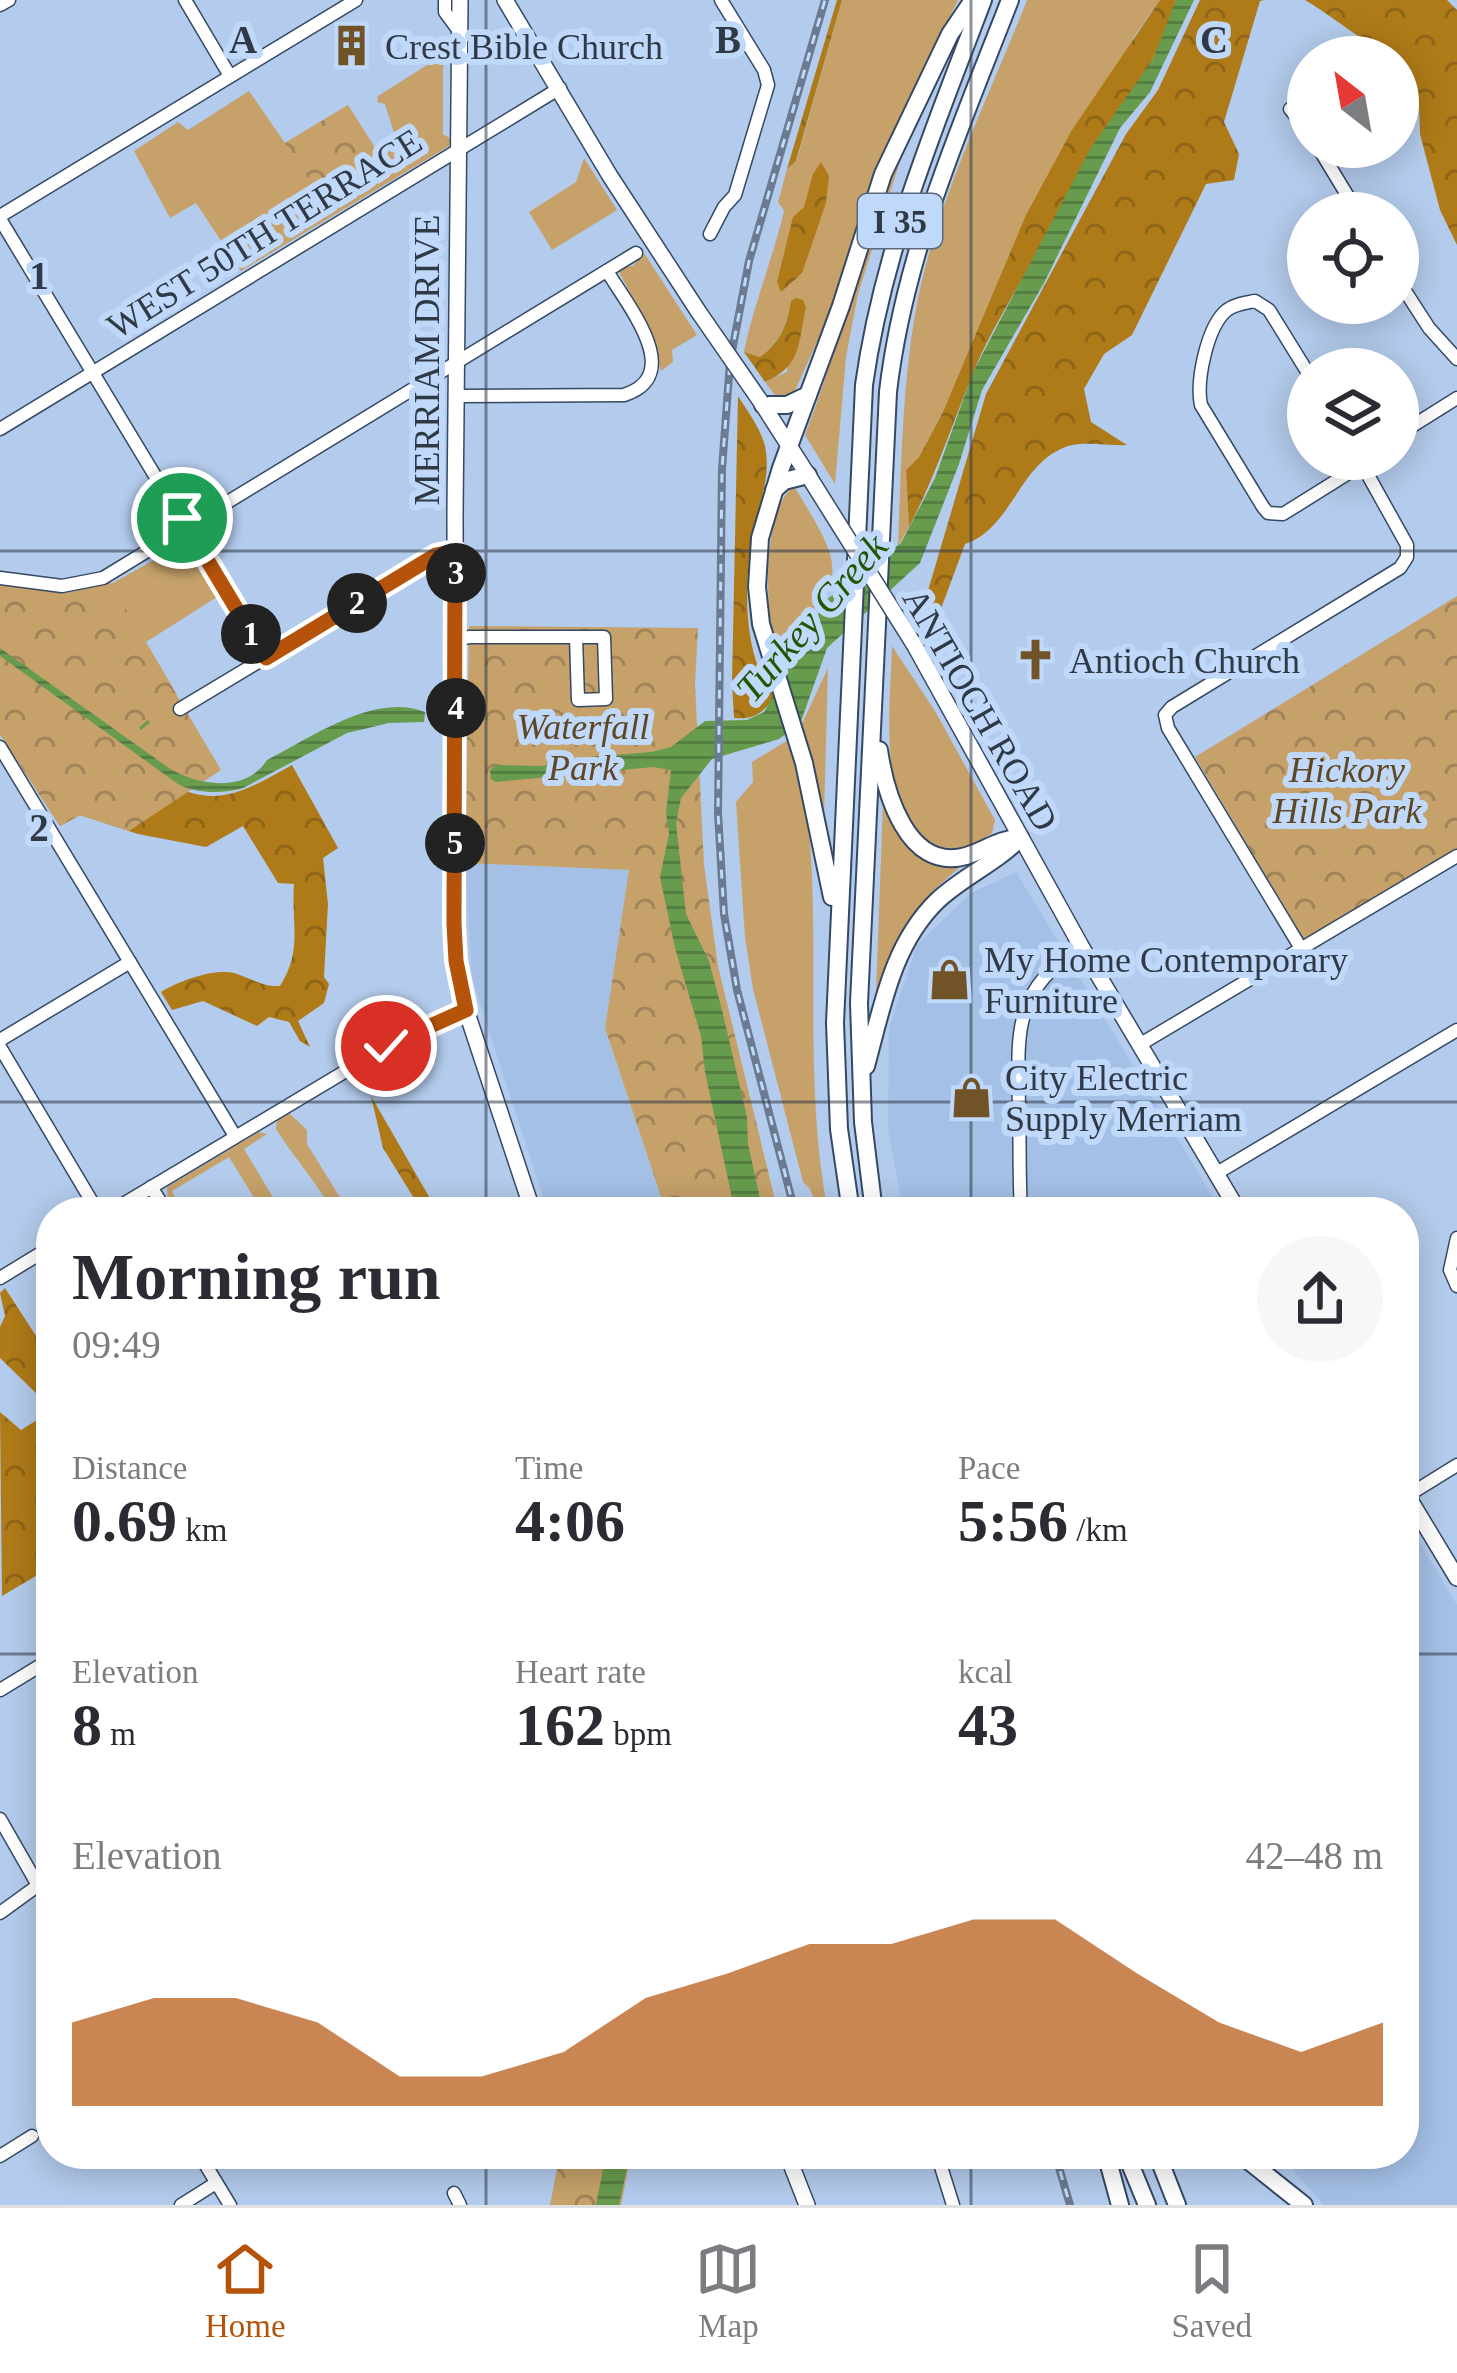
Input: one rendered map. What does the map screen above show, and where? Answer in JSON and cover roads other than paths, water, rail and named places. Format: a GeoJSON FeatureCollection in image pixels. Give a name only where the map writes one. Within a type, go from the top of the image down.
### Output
{"type":"FeatureCollection","features":[{"type":"Feature","properties":{"kind":"highway"},"geometry":{"type":"LineString","coordinates":[[838,928],[796,739],[765,643],[758,606],[760,538],[897,141],[950,34],[973,0]]}},
{"type":"Feature","properties":{"kind":"highway","name":"I 35"},"geometry":{"type":"LineString","coordinates":[[849,1197],[836,1072],[838,928],[869,345],[900,219],[983,0]]}},
{"type":"Feature","properties":{"kind":"highway","name":"I 35"},"geometry":{"type":"LineString","coordinates":[[872,1197],[861,1086],[859,1003],[888,392],[910,267],[922,228],[1010,0]]}},
{"type":"Feature","properties":{"kind":"highway"},"geometry":{"type":"LineString","coordinates":[[762,404],[787,405],[808,395]]}},
{"type":"Feature","properties":{"kind":"highway"},"geometry":{"type":"LineString","coordinates":[[774,491],[784,481],[810,478]]}},
{"type":"Feature","properties":{"kind":"highway"},"geometry":{"type":"LineString","coordinates":[[873,714],[889,798],[902,826],[919,845],[952,859],[1001,839],[1020,838]]}},
{"type":"Feature","properties":{"kind":"highway"},"geometry":{"type":"LineString","coordinates":[[861,1086],[885,995],[910,935],[935,903],[1020,838]]}},
{"type":"Feature","properties":{"kind":"highway"},"geometry":{"type":"LineString","coordinates":[[1110,2169],[1120,2205]]}},
{"type":"Feature","properties":{"kind":"highway"},"geometry":{"type":"LineString","coordinates":[[1132,2169],[1147,2205]]}},
{"type":"Feature","properties":{"kind":"highway"},"geometry":{"type":"LineString","coordinates":[[1162,2169],[1178,2205]]}},
{"type":"Feature","properties":{"kind":"highway"},"geometry":{"type":"LineString","coordinates":[[1259,2169],[1304,2205]]}},
{"type":"Feature","properties":{"kind":"main road","name":"MERRIAM DRIVE"},"geometry":{"type":"LineString","coordinates":[[460,0],[456,961],[466,1010],[528,1197]]}},
{"type":"Feature","properties":{"kind":"main road","name":"ANTIOCH ROAD"},"geometry":{"type":"LineString","coordinates":[[505,0],[610,176],[789,445],[914,646],[1081,946],[1231,1197]]}},
{"type":"Feature","properties":{"kind":"main road"},"geometry":{"type":"LineString","coordinates":[[1419,1515],[1457,1578]]}},
{"type":"Feature","properties":{"kind":"main road"},"geometry":{"type":"LineString","coordinates":[[793,2169],[807,2205]]}},
{"type":"Feature","properties":{"kind":"street"},"geometry":{"type":"LineString","coordinates":[[0,5],[9,0]]}},
{"type":"Feature","properties":{"kind":"street"},"geometry":{"type":"LineString","coordinates":[[185,0],[230,76]]}},
{"type":"Feature","properties":{"kind":"street"},"geometry":{"type":"LineString","coordinates":[[266,658],[0,218],[356,0]]}},
{"type":"Feature","properties":{"kind":"street"},"geometry":{"type":"LineString","coordinates":[[445,0],[449,21],[459,31]]}},
{"type":"Feature","properties":{"kind":"street"},"geometry":{"type":"LineString","coordinates":[[710,234],[735,195],[768,85],[721,0]]}},
{"type":"Feature","properties":{"kind":"street","name":"WEST 50TH TERRACE"},"geometry":{"type":"LineString","coordinates":[[0,429],[560,88]]}},
{"type":"Feature","properties":{"kind":"street"},"geometry":{"type":"LineString","coordinates":[[0,578],[62,586],[104,578],[636,254]]}},
{"type":"Feature","properties":{"kind":"street"},"geometry":{"type":"LineString","coordinates":[[457,395],[624,394],[647,384],[653,372],[650,348],[608,271]]}},
{"type":"Feature","properties":{"kind":"street"},"geometry":{"type":"LineString","coordinates":[[1293,348],[1269,310],[1252,302],[1237,304],[1218,319],[1198,392],[1201,405],[1268,513],[1283,514],[1335,480]]}},
{"type":"Feature","properties":{"kind":"street"},"geometry":{"type":"LineString","coordinates":[[1419,313],[1457,359]]}},
{"type":"Feature","properties":{"kind":"street"},"geometry":{"type":"LineString","coordinates":[[1419,422],[1457,398]]}},
{"type":"Feature","properties":{"kind":"street"},"geometry":{"type":"LineString","coordinates":[[1302,950],[1168,728],[1165,715],[1400,568],[1407,545],[1374,480]]}},
{"type":"Feature","properties":{"kind":"street"},"geometry":{"type":"LineString","coordinates":[[180,710],[436,555],[455,551]]}},
{"type":"Feature","properties":{"kind":"street"},"geometry":{"type":"LineString","coordinates":[[457,639],[576,637],[604,637],[606,699],[578,700],[576,637]]}},
{"type":"Feature","properties":{"kind":"street"},"geometry":{"type":"LineString","coordinates":[[0,747],[235,1136]]}},
{"type":"Feature","properties":{"kind":"street"},"geometry":{"type":"LineString","coordinates":[[1139,1045],[1457,856]]}},
{"type":"Feature","properties":{"kind":"street"},"geometry":{"type":"LineString","coordinates":[[1021,1197],[1016,1049],[1022,1015],[1045,974],[1081,946]]}},
{"type":"Feature","properties":{"kind":"street"},"geometry":{"type":"LineString","coordinates":[[89,1197],[0,1043],[130,962]]}},
{"type":"Feature","properties":{"kind":"street"},"geometry":{"type":"LineString","coordinates":[[135,1197],[386,1046],[466,1010]]}},
{"type":"Feature","properties":{"kind":"street"},"geometry":{"type":"LineString","coordinates":[[1217,1173],[1457,1030]]}},
{"type":"Feature","properties":{"kind":"street"},"geometry":{"type":"LineString","coordinates":[[152,1187],[158,1197]]}},
{"type":"Feature","properties":{"kind":"street"},"geometry":{"type":"LineString","coordinates":[[1457,1238],[1450,1270],[1457,1286]]}},
{"type":"Feature","properties":{"kind":"street"},"geometry":{"type":"LineString","coordinates":[[0,1277],[36,1256]]}},
{"type":"Feature","properties":{"kind":"street"},"geometry":{"type":"LineString","coordinates":[[1419,1486],[1457,1465]]}},
{"type":"Feature","properties":{"kind":"street"},"geometry":{"type":"LineString","coordinates":[[0,1690],[36,1669]]}},
{"type":"Feature","properties":{"kind":"street"},"geometry":{"type":"LineString","coordinates":[[0,1819],[36,1868]]}},
{"type":"Feature","properties":{"kind":"street"},"geometry":{"type":"LineString","coordinates":[[0,1912],[36,1886]]}},
{"type":"Feature","properties":{"kind":"street"},"geometry":{"type":"LineString","coordinates":[[0,2156],[32,2136]]}},
{"type":"Feature","properties":{"kind":"street"},"geometry":{"type":"LineString","coordinates":[[210,2169],[230,2205]]}},
{"type":"Feature","properties":{"kind":"street"},"geometry":{"type":"LineString","coordinates":[[942,2169],[953,2205]]}},
{"type":"Feature","properties":{"kind":"street"},"geometry":{"type":"LineString","coordinates":[[181,2205],[217,2183]]}},
{"type":"Feature","properties":{"kind":"waterway"},"geometry":{"type":"LineString","coordinates":[[141,728],[148,722]]}},
{"type":"Feature","properties":{"kind":"railway"},"geometry":{"type":"LineString","coordinates":[[791,1197],[737,990],[724,914],[718,813],[722,469],[730,362],[749,261],[825,0]]}},
{"type":"Feature","properties":{"kind":"railway"},"geometry":{"type":"LineString","coordinates":[[1059,2169],[1070,2205]]}},
{"type":"Feature","properties":{"kind":"place","name":"Crest Bible Church"},"geometry":{"type":"Point","coordinates":[351,46]}},
{"type":"Feature","properties":{"kind":"place","name":"Antioch Church"},"geometry":{"type":"Point","coordinates":[1035,660]}},
{"type":"Feature","properties":{"kind":"place","name":"My Home Contemporary Furniture"},"geometry":{"type":"Point","coordinates":[950,980]}},
{"type":"Feature","properties":{"kind":"place","name":"City Electric Supply Merriam"},"geometry":{"type":"Point","coordinates":[971,1098]}},
{"type":"Feature","properties":{"kind":"water label","name":"Turkey Creek"},"geometry":{"type":"Point","coordinates":[811,617]}},
{"type":"Feature","properties":{"kind":"park label","name":"Waterfall Park"},"geometry":{"type":"Point","coordinates":[583,746]}},
{"type":"Feature","properties":{"kind":"park label","name":"Hickory Hills Park"},"geometry":{"type":"Point","coordinates":[1347,790]}}]}
